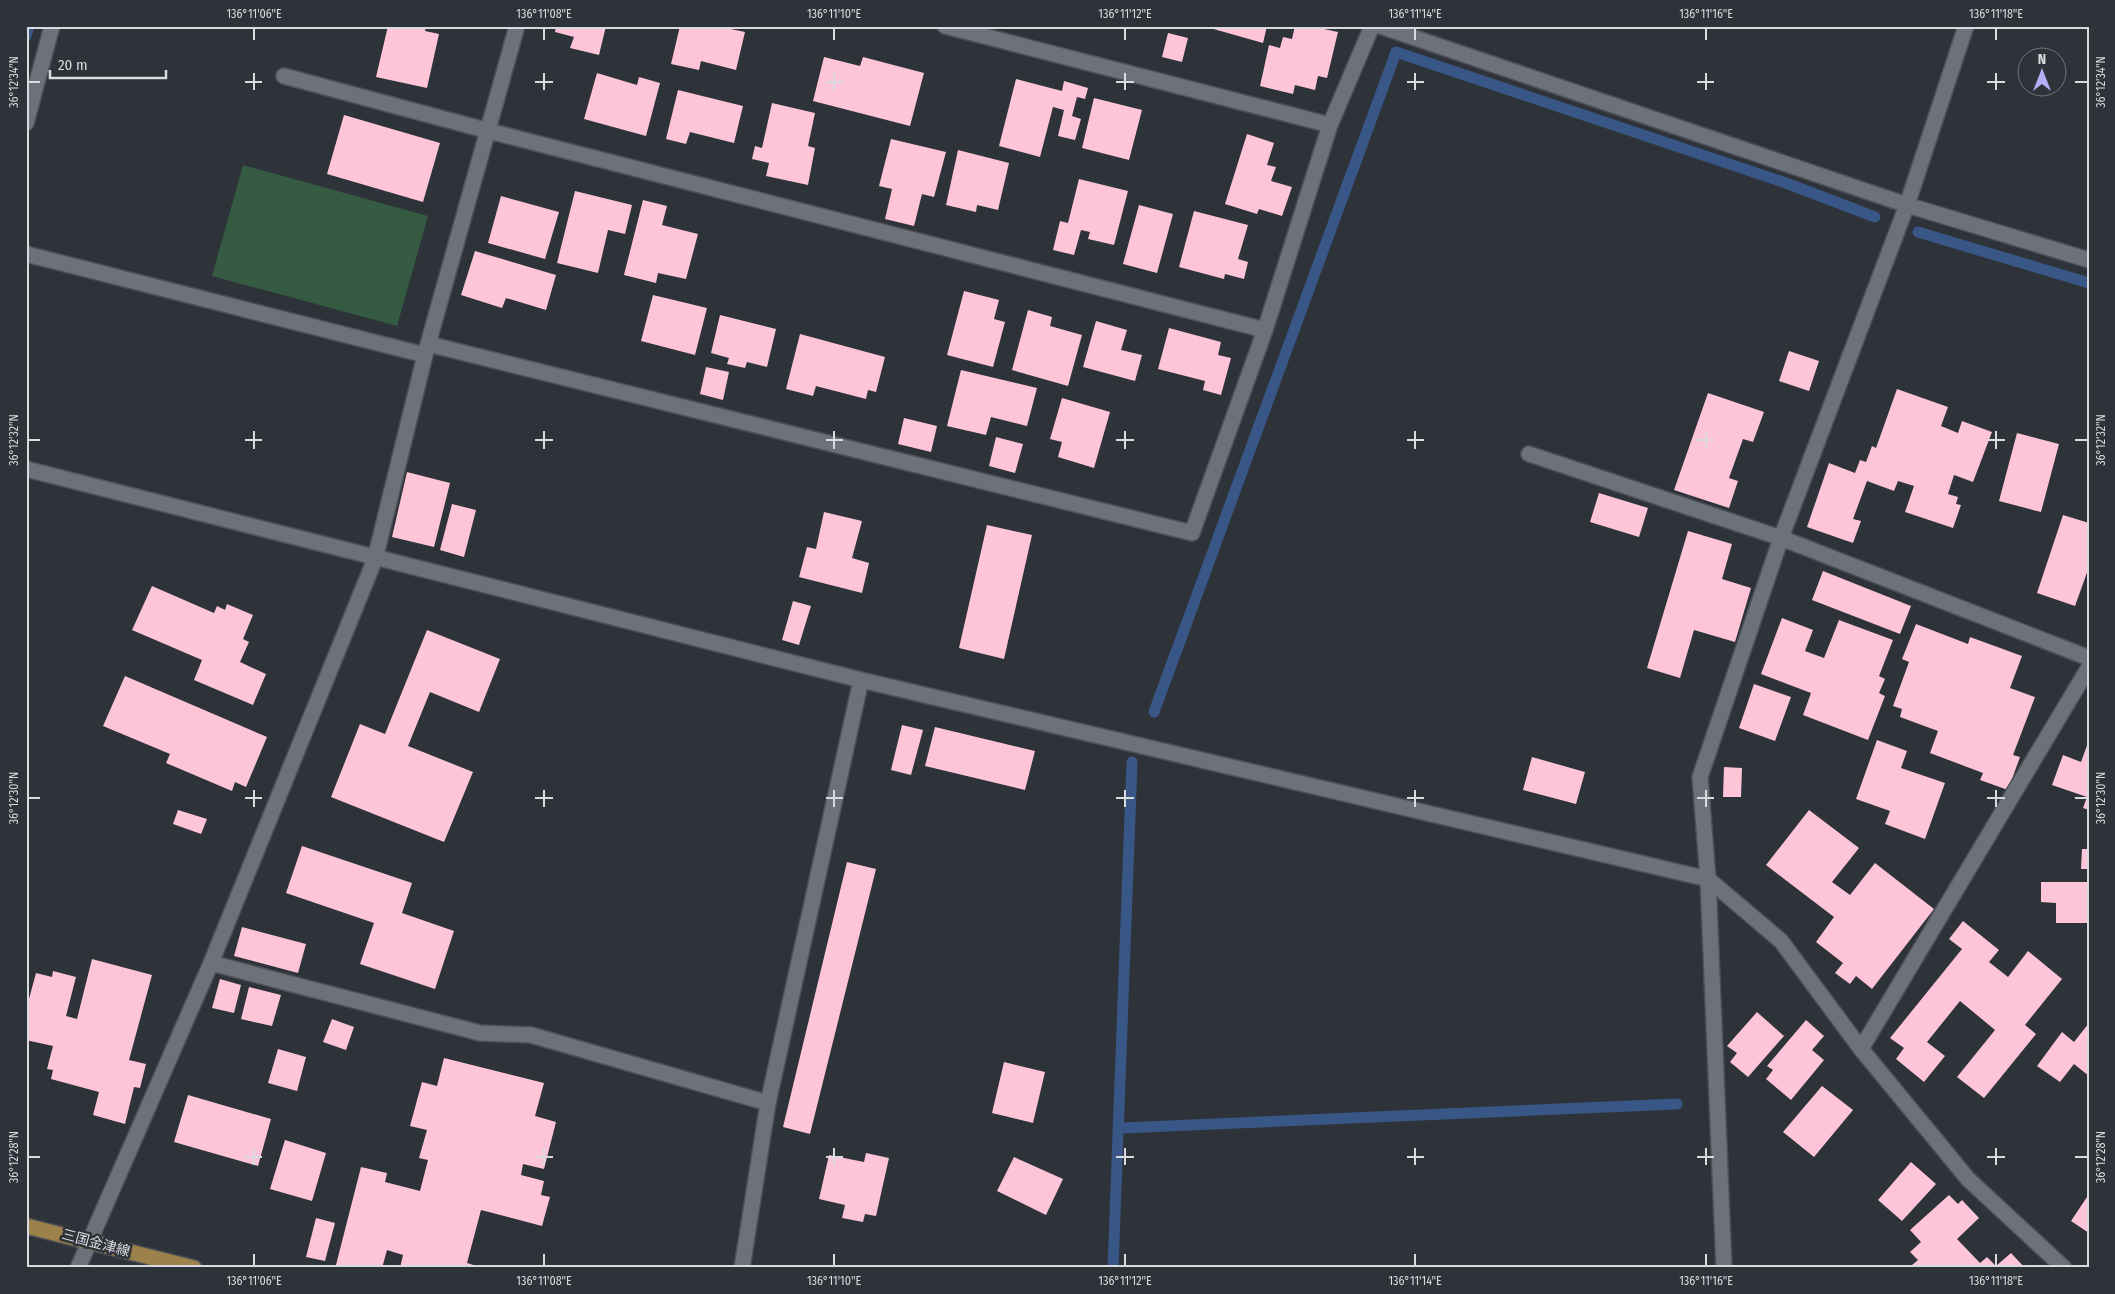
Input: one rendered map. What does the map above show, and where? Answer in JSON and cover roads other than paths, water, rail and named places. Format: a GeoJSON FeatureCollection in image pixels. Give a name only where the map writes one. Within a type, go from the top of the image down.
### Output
{"type":"FeatureCollection","features":[{"type":"Feature","properties":{"kind":"main road","name":"三国金津線"},"geometry":{"type":"LineString","coordinates":[[26,1226],[194,1268]]}},
{"type":"Feature","properties":{"kind":"street"},"geometry":{"type":"LineString","coordinates":[[26,123],[52,26]]}},
{"type":"Feature","properties":{"kind":"street"},"geometry":{"type":"LineString","coordinates":[[78,1268],[211,963],[375,559],[427,350],[517,26]]}},
{"type":"Feature","properties":{"kind":"street"},"geometry":{"type":"LineString","coordinates":[[945,26],[1330,125]]}},
{"type":"Feature","properties":{"kind":"street"},"geometry":{"type":"LineString","coordinates":[[26,254],[1192,533],[1265,330],[1330,125],[1372,26]]}},
{"type":"Feature","properties":{"kind":"street"},"geometry":{"type":"LineString","coordinates":[[1380,26],[1906,204],[2089,260]]}},
{"type":"Feature","properties":{"kind":"street"},"geometry":{"type":"LineString","coordinates":[[1724,1268],[1708,879],[1700,777],[1781,538],[1906,204],[1966,26]]}},
{"type":"Feature","properties":{"kind":"street"},"geometry":{"type":"LineString","coordinates":[[284,76],[489,131],[1265,330]]}},
{"type":"Feature","properties":{"kind":"street"},"geometry":{"type":"LineString","coordinates":[[1529,454],[1781,538],[2089,658]]}},
{"type":"Feature","properties":{"kind":"street"},"geometry":{"type":"LineString","coordinates":[[26,469],[375,559],[860,680],[1708,879],[1780,941],[1861,1049],[1968,1178],[2057,1266]]}},
{"type":"Feature","properties":{"kind":"street"},"geometry":{"type":"LineString","coordinates":[[1861,1049],[2089,667]]}},
{"type":"Feature","properties":{"kind":"street"},"geometry":{"type":"LineString","coordinates":[[742,1268],[768,1103],[860,680]]}},
{"type":"Feature","properties":{"kind":"street"},"geometry":{"type":"LineString","coordinates":[[211,963],[480,1033],[531,1035],[768,1103]]}},
{"type":"Feature","properties":{"kind":"waterway"},"geometry":{"type":"LineString","coordinates":[[26,36],[29,26]]}},
{"type":"Feature","properties":{"kind":"waterway"},"geometry":{"type":"LineString","coordinates":[[1154,712],[1396,52],[1786,183],[1875,217]]}},
{"type":"Feature","properties":{"kind":"waterway"},"geometry":{"type":"LineString","coordinates":[[1918,232],[2089,283]]}},
{"type":"Feature","properties":{"kind":"waterway"},"geometry":{"type":"LineString","coordinates":[[1113,1268],[1132,762]]}},
{"type":"Feature","properties":{"kind":"waterway"},"geometry":{"type":"LineString","coordinates":[[1122,1128],[1677,1104]]}}]}
